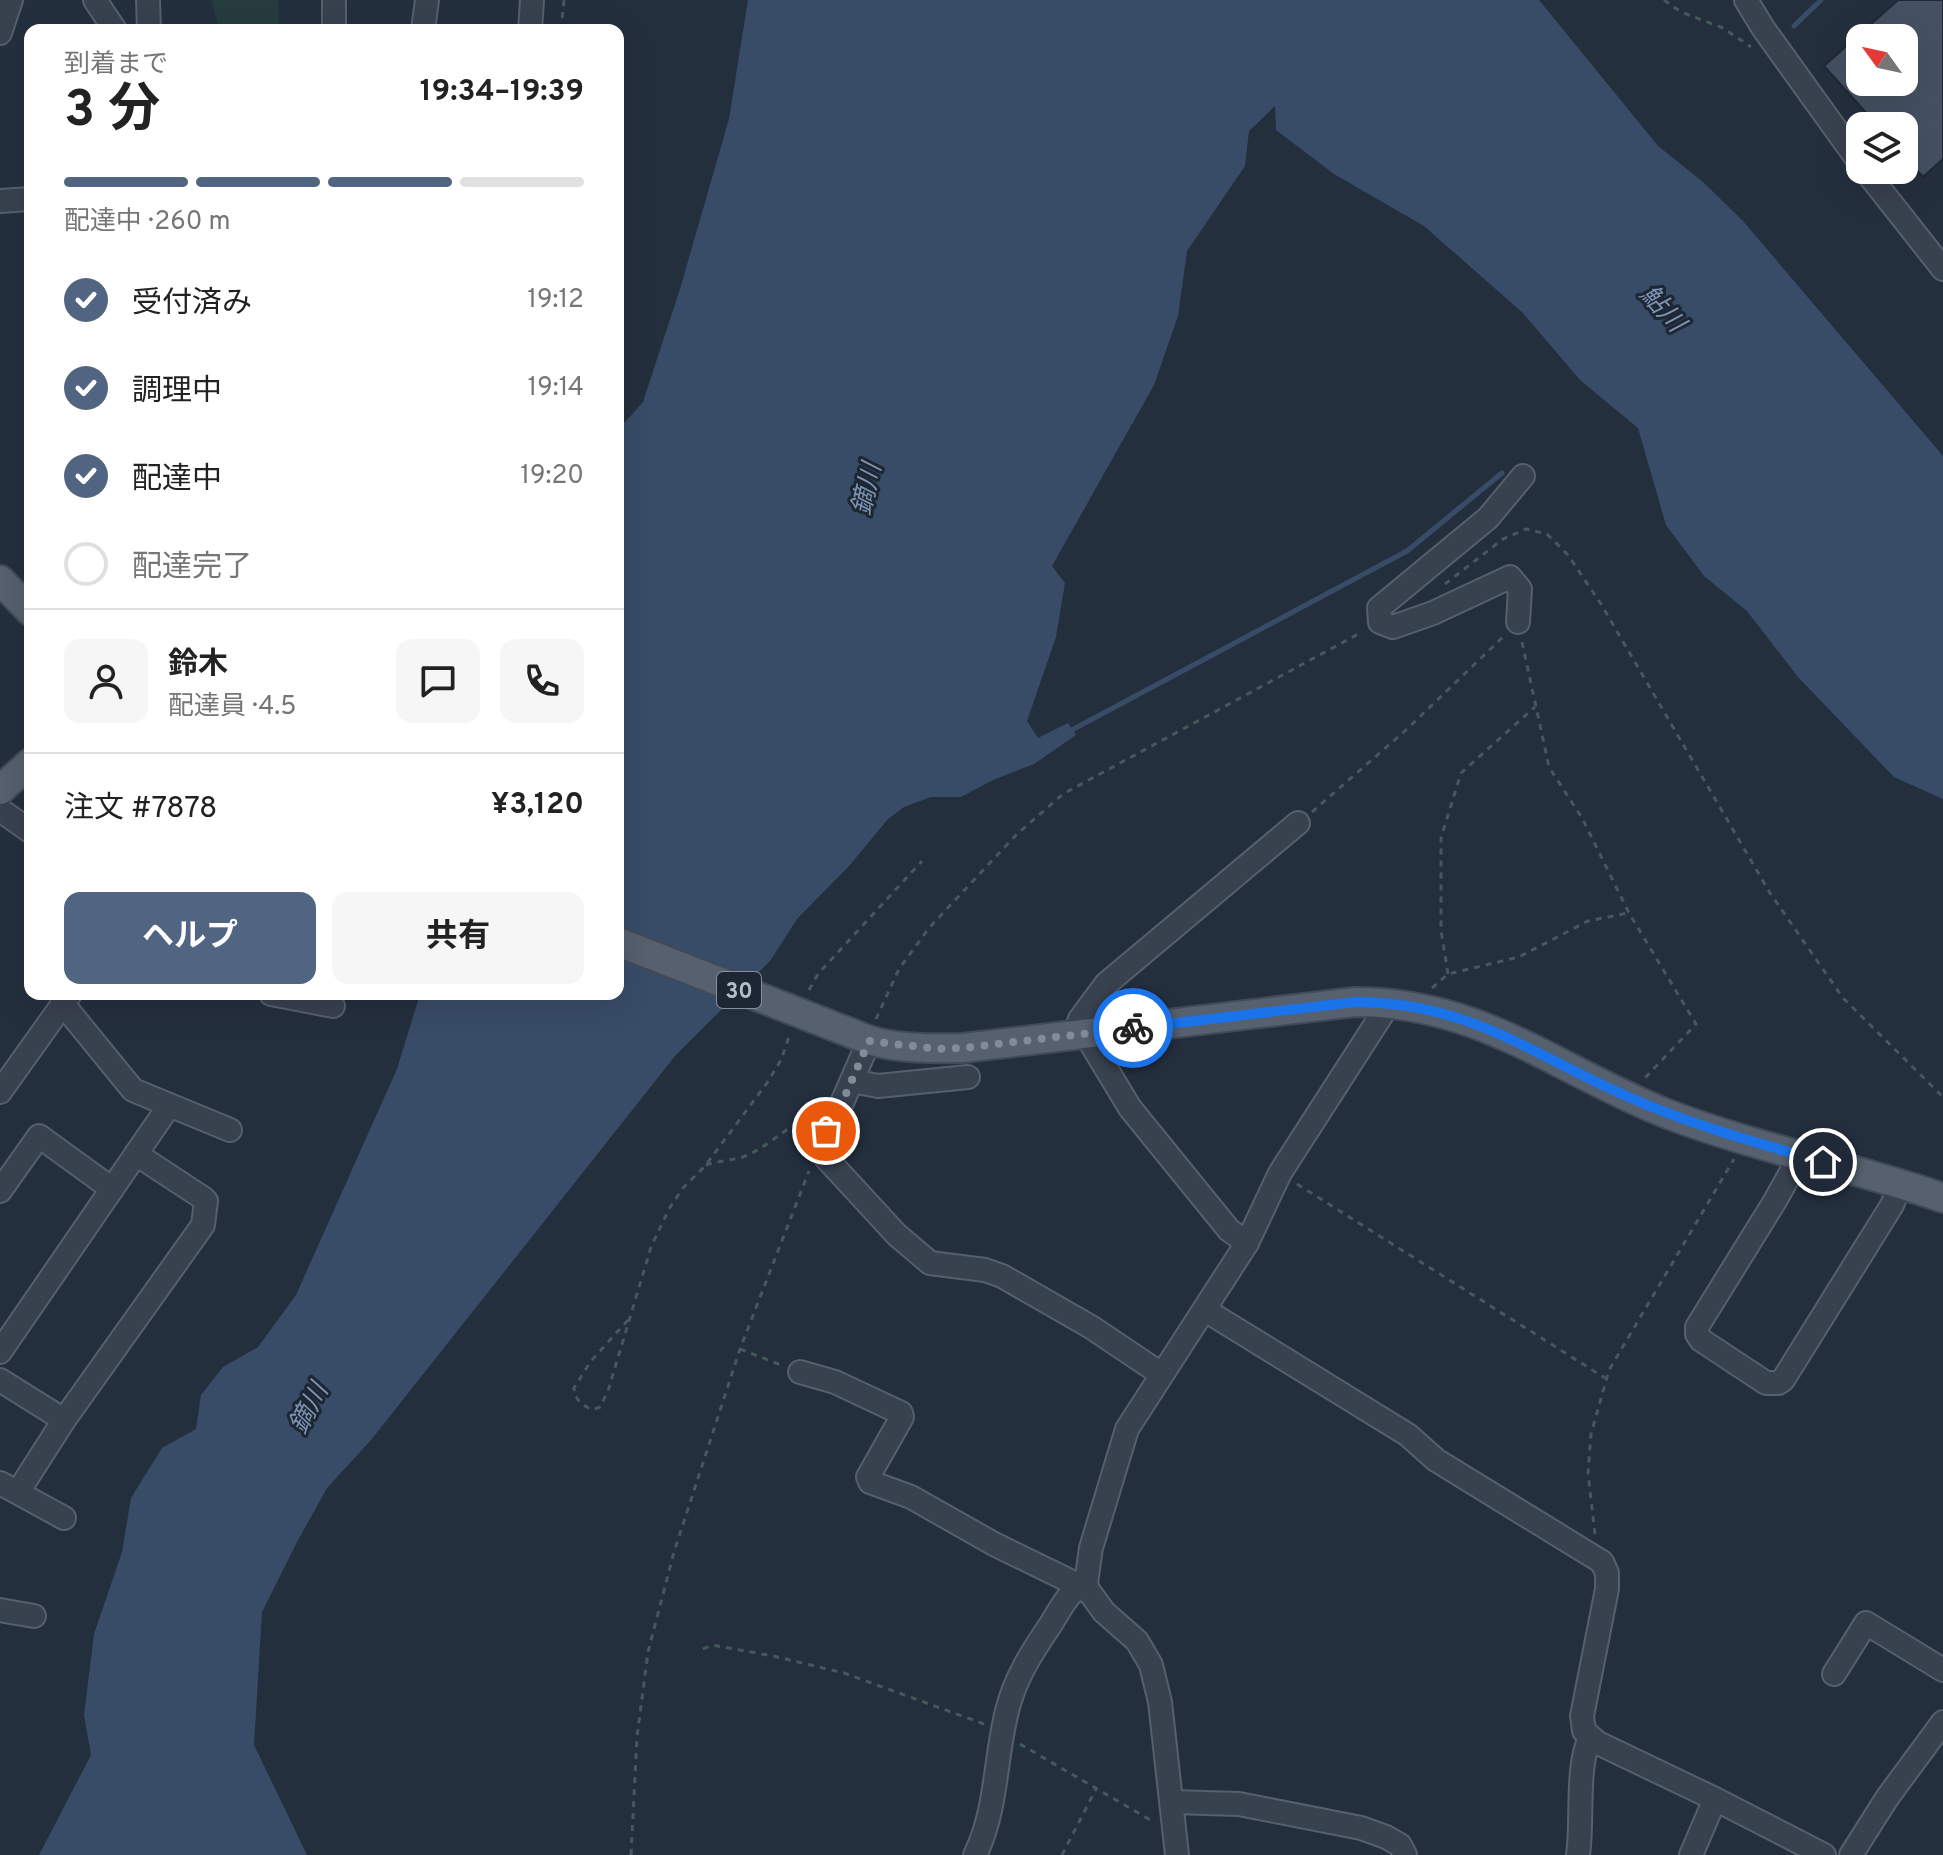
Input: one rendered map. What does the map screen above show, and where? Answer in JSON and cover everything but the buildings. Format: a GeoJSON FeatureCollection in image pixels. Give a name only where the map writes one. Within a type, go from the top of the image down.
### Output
{"type":"FeatureCollection","features":[{"type":"Feature","properties":{"kind":"main road"},"geometry":{"type":"LineString","coordinates":[[0,580],[24,605]]}},
{"type":"Feature","properties":{"kind":"main road"},"geometry":{"type":"LineString","coordinates":[[0,790],[24,768]]}},
{"type":"Feature","properties":{"kind":"main road","name":"30"},"geometry":{"type":"LineString","coordinates":[[624,944],[865,1039],[950,1049],[1355,1002],[1390,1002],[1419,1007],[1478,1023],[1628,1097],[1745,1141],[1943,1198]]}},
{"type":"Feature","properties":{"kind":"street"},"geometry":{"type":"LineString","coordinates":[[0,33],[11,0]]}},
{"type":"Feature","properties":{"kind":"street"},"geometry":{"type":"LineString","coordinates":[[95,0],[111,24]]}},
{"type":"Feature","properties":{"kind":"street"},"geometry":{"type":"LineString","coordinates":[[148,0],[149,24]]}},
{"type":"Feature","properties":{"kind":"street"},"geometry":{"type":"LineString","coordinates":[[334,0],[334,24]]}},
{"type":"Feature","properties":{"kind":"street"},"geometry":{"type":"LineString","coordinates":[[424,24],[427,0]]}},
{"type":"Feature","properties":{"kind":"street"},"geometry":{"type":"LineString","coordinates":[[530,24],[532,0]]}},
{"type":"Feature","properties":{"kind":"street"},"geometry":{"type":"LineString","coordinates":[[1746,0],[1846,144]]}},
{"type":"Feature","properties":{"kind":"street"},"geometry":{"type":"LineString","coordinates":[[1876,184],[1943,269]]}},
{"type":"Feature","properties":{"kind":"street"},"geometry":{"type":"LineString","coordinates":[[0,201],[24,199]]}},
{"type":"Feature","properties":{"kind":"street"},"geometry":{"type":"LineString","coordinates":[[1518,622],[1520,589],[1510,577],[1433,613],[1393,627],[1380,622],[1379,608],[1488,518],[1523,476]]}},
{"type":"Feature","properties":{"kind":"street"},"geometry":{"type":"LineString","coordinates":[[0,810],[24,827]]}},
{"type":"Feature","properties":{"kind":"street"},"geometry":{"type":"LineString","coordinates":[[1247,1243],[1229,1230],[1130,1108],[1092,1045],[1082,1034],[1080,1019],[1106,984],[1298,823]]}},
{"type":"Feature","properties":{"kind":"street"},"geometry":{"type":"LineString","coordinates":[[0,1092],[65,1000]]}},
{"type":"Feature","properties":{"kind":"street"},"geometry":{"type":"LineString","coordinates":[[67,1000],[133,1090],[230,1130]]}},
{"type":"Feature","properties":{"kind":"street"},"geometry":{"type":"LineString","coordinates":[[302,1000],[333,1006]]}},
{"type":"Feature","properties":{"kind":"street"},"geometry":{"type":"LineString","coordinates":[[975,1855],[987,1822],[1002,1732],[1014,1686],[1024,1665],[1070,1595],[1083,1584],[1127,1429],[1247,1243],[1280,1173],[1390,1002]]}},
{"type":"Feature","properties":{"kind":"street"},"geometry":{"type":"LineString","coordinates":[[865,1039],[852,1081],[821,1141],[826,1158],[897,1235],[930,1263],[985,1270],[1002,1276],[1091,1327],[1161,1374]]}},
{"type":"Feature","properties":{"kind":"street"},"geometry":{"type":"LineString","coordinates":[[852,1081],[878,1086],[968,1077]]}},
{"type":"Feature","properties":{"kind":"street"},"geometry":{"type":"LineString","coordinates":[[0,1352],[169,1106]]}},
{"type":"Feature","properties":{"kind":"street"},"geometry":{"type":"LineString","coordinates":[[0,1191],[39,1136],[112,1189]]}},
{"type":"Feature","properties":{"kind":"street"},"geometry":{"type":"LineString","coordinates":[[64,1518],[9,1488],[64,1420],[203,1225],[206,1201],[136,1154]]}},
{"type":"Feature","properties":{"kind":"street"},"geometry":{"type":"LineString","coordinates":[[1797,1155],[1775,1201],[1697,1327],[1701,1340],[1766,1383],[1783,1380],[1892,1205],[1900,1185]]}},
{"type":"Feature","properties":{"kind":"street"},"geometry":{"type":"LineString","coordinates":[[1205,1310],[1408,1435],[1436,1460],[1595,1557],[1605,1568],[1608,1580],[1582,1716],[1584,1731],[1590,1738],[1824,1855]]}},
{"type":"Feature","properties":{"kind":"street"},"geometry":{"type":"LineString","coordinates":[[800,1372],[835,1382],[901,1413],[902,1417],[868,1477],[870,1482],[911,1497],[994,1544],[1083,1584],[1104,1612],[1137,1641],[1151,1665],[1160,1702],[1176,1845]]}},
{"type":"Feature","properties":{"kind":"street"},"geometry":{"type":"LineString","coordinates":[[0,1380],[64,1420]]}},
{"type":"Feature","properties":{"kind":"street"},"geometry":{"type":"LineString","coordinates":[[0,1610],[34,1616]]}},
{"type":"Feature","properties":{"kind":"street"},"geometry":{"type":"LineString","coordinates":[[1834,1674],[1866,1623],[1943,1670]]}},
{"type":"Feature","properties":{"kind":"street"},"geometry":{"type":"LineString","coordinates":[[1851,1855],[1887,1798],[1943,1722]]}},
{"type":"Feature","properties":{"kind":"street"},"geometry":{"type":"LineString","coordinates":[[1578,1855],[1582,1829],[1583,1752],[1590,1738]]}},
{"type":"Feature","properties":{"kind":"street"},"geometry":{"type":"LineString","coordinates":[[1691,1855],[1715,1799]]}},
{"type":"Feature","properties":{"kind":"street"},"geometry":{"type":"LineString","coordinates":[[1173,1802],[1239,1804],[1361,1828],[1400,1845],[1405,1855]]}},
{"type":"Feature","properties":{"kind":"path"},"geometry":{"type":"LineString","coordinates":[[562,24],[564,0]]}},
{"type":"Feature","properties":{"kind":"path"},"geometry":{"type":"LineString","coordinates":[[1664,0],[1681,12],[1723,28],[1758,53]]}},
{"type":"Feature","properties":{"kind":"path"},"geometry":{"type":"LineString","coordinates":[[1440,588],[1503,539],[1526,529],[1547,534],[1568,555],[1601,604],[1770,893],[1843,998],[1943,1097]]}},
{"type":"Feature","properties":{"kind":"path"},"geometry":{"type":"LineString","coordinates":[[865,1039],[899,969],[929,928],[1016,835],[1063,794],[1380,622]]}},
{"type":"Feature","properties":{"kind":"path"},"geometry":{"type":"LineString","coordinates":[[1518,622],[1549,767],[1582,818],[1629,913],[1696,1024],[1628,1097]]}},
{"type":"Feature","properties":{"kind":"path"},"geometry":{"type":"LineString","coordinates":[[1298,823],[1406,730],[1518,622]]}},
{"type":"Feature","properties":{"kind":"path"},"geometry":{"type":"LineString","coordinates":[[1448,974],[1441,930],[1441,838],[1461,773],[1535,707]]}},
{"type":"Feature","properties":{"kind":"path"},"geometry":{"type":"LineString","coordinates":[[805,999],[818,974],[922,861]]}},
{"type":"Feature","properties":{"kind":"path"},"geometry":{"type":"LineString","coordinates":[[1419,1007],[1431,989],[1448,974],[1519,957],[1588,921],[1629,913]]}},
{"type":"Feature","properties":{"kind":"path"},"geometry":{"type":"LineString","coordinates":[[628,1320],[591,1361],[574,1388],[581,1404],[592,1410],[600,1407],[608,1391],[651,1247],[669,1209],[773,1074],[793,1026]]}},
{"type":"Feature","properties":{"kind":"path"},"geometry":{"type":"LineString","coordinates":[[705,1166],[750,1154],[817,1110]]}},
{"type":"Feature","properties":{"kind":"path"},"geometry":{"type":"LineString","coordinates":[[1595,1557],[1597,1545],[1588,1473],[1591,1434],[1609,1370],[1745,1141]]}},
{"type":"Feature","properties":{"kind":"path"},"geometry":{"type":"LineString","coordinates":[[1280,1173],[1607,1379]]}},
{"type":"Feature","properties":{"kind":"path"},"geometry":{"type":"LineString","coordinates":[[631,1855],[637,1737],[648,1652],[674,1552],[740,1349],[808,1175]]}},
{"type":"Feature","properties":{"kind":"path"},"geometry":{"type":"LineString","coordinates":[[740,1349],[770,1360]]}},
{"type":"Feature","properties":{"kind":"path"},"geometry":{"type":"LineString","coordinates":[[703,1649],[712,1645],[844,1673],[990,1726],[1097,1787],[1176,1845]]}},
{"type":"Feature","properties":{"kind":"path"},"geometry":{"type":"LineString","coordinates":[[1062,1855],[1097,1787]]}},
{"type":"Feature","properties":{"kind":"green space"},"geometry":{"type":"Polygon","coordinates":[[[212,0],[278,0],[279,24],[218,24],[212,0]]]}},
{"type":"Feature","properties":{"kind":"water"},"geometry":{"type":"Polygon","coordinates":[[[748,0],[1539,0],[1658,146],[1703,182],[1743,221],[1943,456],[1943,799],[1894,777],[1798,677],[1747,611],[1704,576],[1666,525],[1638,428],[1580,380],[1523,313],[1424,226],[1334,174],[1276,130],[1275,106],[1249,131],[1245,166],[1187,251],[1178,316],[1154,385],[1052,566],[1065,583],[1056,637],[1027,721],[1038,738],[1068,723],[1076,735],[1034,764],[961,797],[931,797],[904,807],[888,819],[849,866],[797,919],[770,961],[675,1056],[371,1440],[327,1488],[297,1542],[262,1612],[254,1745],[307,1855],[39,1855],[91,1755],[84,1715],[94,1634],[122,1552],[131,1498],[162,1448],[196,1429],[201,1395],[223,1367],[258,1347],[296,1295],[397,1069],[418,1000],[624,1000],[624,423],[643,402],[680,289],[729,119],[748,0]]]}},
{"type":"Feature","properties":{"kind":"waterway"},"geometry":{"type":"LineString","coordinates":[[1794,26],[1821,0]]}},
{"type":"Feature","properties":{"kind":"waterway"},"geometry":{"type":"LineString","coordinates":[[1068,732],[1407,551],[1502,473]]}},
{"type":"Feature","properties":{"kind":"way so far"},"geometry":{"type":"LineString","coordinates":[[826,1131],[869,1041],[938,1049],[963,1048],[1133,1028]]}},
{"type":"Feature","properties":{"kind":"route"},"geometry":{"type":"LineString","coordinates":[[1133,1028],[1355,1002],[1390,1002],[1440,1011],[1478,1023],[1529,1046],[1666,1113],[1745,1141],[1823,1162]]}},
{"type":"Feature","properties":{"kind":"water label","name":"鮎川"},"geometry":{"type":"Point","coordinates":[1663,308]}},
{"type":"Feature","properties":{"kind":"water label","name":"鏑川"},"geometry":{"type":"Point","coordinates":[866,489]}},
{"type":"Feature","properties":{"kind":"water label","name":"鏑川"},"geometry":{"type":"Point","coordinates":[308,1408]}}]}
